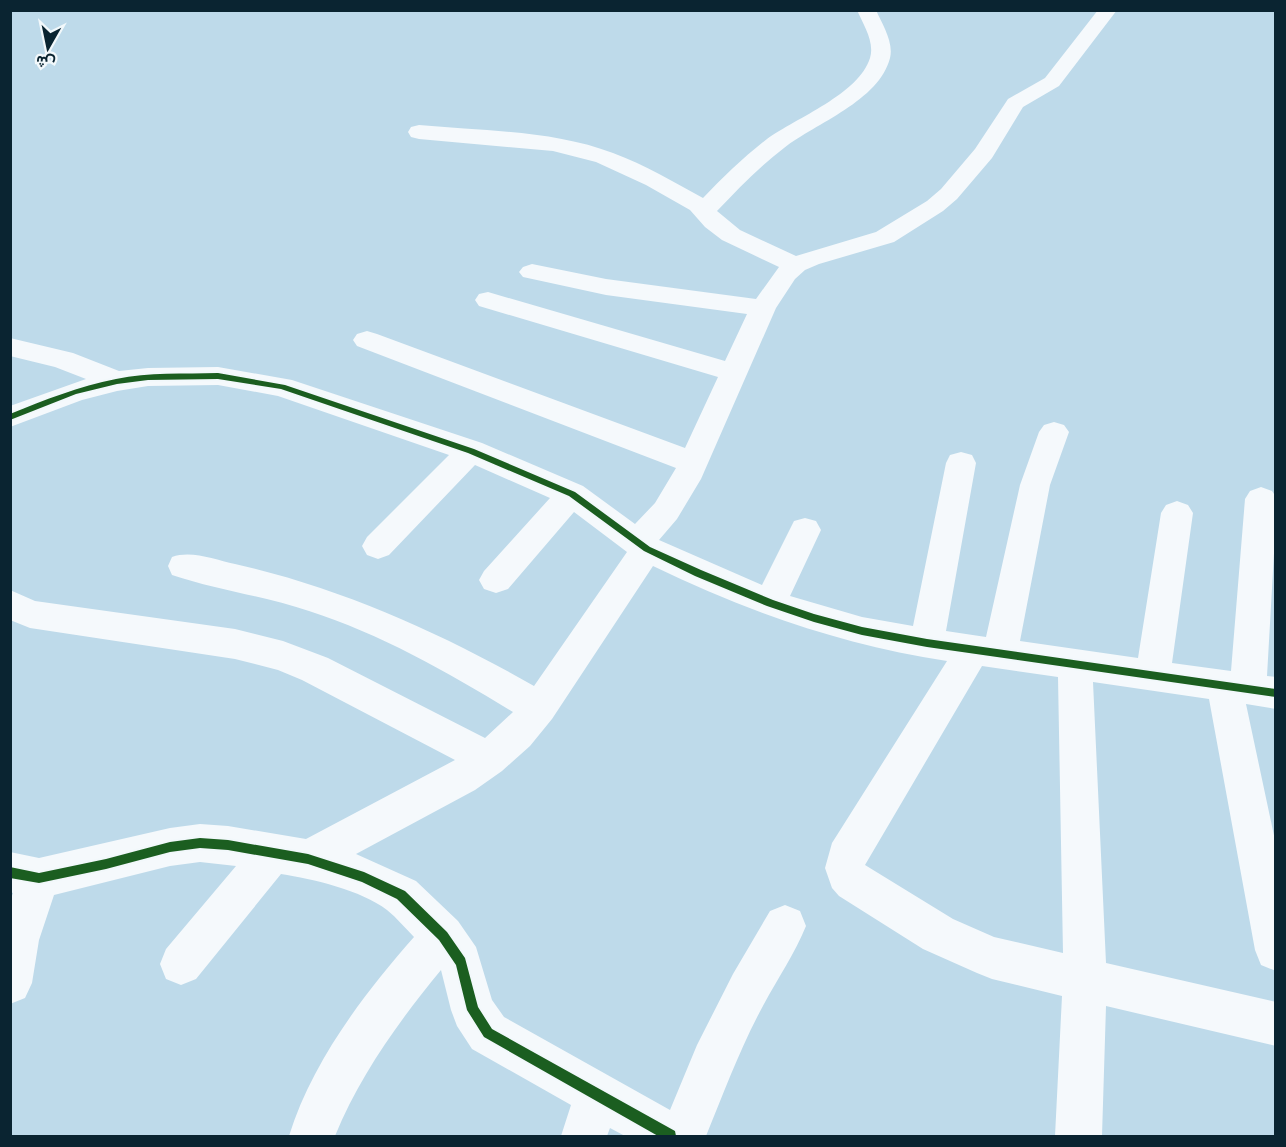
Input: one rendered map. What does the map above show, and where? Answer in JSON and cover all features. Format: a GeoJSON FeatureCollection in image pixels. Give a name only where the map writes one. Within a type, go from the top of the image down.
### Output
{"type":"FeatureCollection","features":[{"type":"Feature","properties":{"kind":"street"},"geometry":{"type":"LineString","coordinates":[[704,210],[754,161],[788,135],[849,97],[872,74],[880,60],[881,50],[880,41],[866,10]]}},
{"type":"Feature","properties":{"kind":"street"},"geometry":{"type":"LineString","coordinates":[[182,964],[290,856],[461,778],[489,759],[517,734],[539,708],[666,511],[693,463],[763,308],[786,274],[796,265],[810,259],[899,231],[935,206],[949,194],[984,153],[1015,103],[1052,81],[1108,10]]}},
{"type":"Feature","properties":{"kind":"street"},"geometry":{"type":"LineString","coordinates":[[419,132],[553,144],[587,152],[654,180],[704,210],[721,229],[731,235],[796,265]]}},
{"type":"Feature","properties":{"kind":"street"},"geometry":{"type":"LineString","coordinates":[[532,272],[628,290],[763,308]]}},
{"type":"Feature","properties":{"kind":"street"},"geometry":{"type":"LineString","coordinates":[[488,300],[735,373]]}},
{"type":"Feature","properties":{"kind":"street"},"geometry":{"type":"LineString","coordinates":[[367,340],[693,463]]}},
{"type":"Feature","properties":{"kind":"street"},"geometry":{"type":"LineString","coordinates":[[10,347],[63,360],[117,381]]}},
{"type":"Feature","properties":{"kind":"street"},"geometry":{"type":"LineString","coordinates":[[10,417],[75,392],[117,381],[148,377],[218,376],[282,387],[471,451],[572,494],[643,545],[770,603],[862,631],[927,644],[1249,688]]}},
{"type":"Feature","properties":{"kind":"street"},"geometry":{"type":"LineString","coordinates":[[1054,432],[1035,485],[987,652],[846,857],[843,866],[853,882],[964,947],[1002,960],[1275,1024]]}},
{"type":"Feature","properties":{"kind":"street"},"geometry":{"type":"LineString","coordinates":[[378,546],[471,451]]}},
{"type":"Feature","properties":{"kind":"street"},"geometry":{"type":"LineString","coordinates":[[927,644],[961,463]]}},
{"type":"Feature","properties":{"kind":"street"},"geometry":{"type":"LineString","coordinates":[[496,580],[572,494]]}},
{"type":"Feature","properties":{"kind":"street"},"geometry":{"type":"LineString","coordinates":[[1261,499],[1249,688],[1275,950]]}},
{"type":"Feature","properties":{"kind":"street"},"geometry":{"type":"LineString","coordinates":[[1153,674],[1177,513]]}},
{"type":"Feature","properties":{"kind":"street"},"geometry":{"type":"LineString","coordinates":[[770,603],[805,530]]}},
{"type":"Feature","properties":{"kind":"street"},"geometry":{"type":"LineString","coordinates":[[184,566],[257,582],[318,601],[399,632],[470,666],[539,708]]}},
{"type":"Feature","properties":{"kind":"street"},"geometry":{"type":"LineString","coordinates":[[10,604],[30,614],[235,644],[283,657],[315,669],[489,759]]}},
{"type":"Feature","properties":{"kind":"street"},"geometry":{"type":"LineString","coordinates":[[1075,663],[1085,980],[1078,1137]]}},
{"type":"Feature","properties":{"kind":"street"},"geometry":{"type":"LineString","coordinates":[[10,983],[18,940],[25,875],[106,864],[170,847],[200,843],[228,844],[290,856],[364,877],[401,895],[443,936],[461,962],[474,1010],[488,1033],[590,1116],[670,1137]]}},
{"type":"Feature","properties":{"kind":"street"},"geometry":{"type":"LineString","coordinates":[[683,1137],[713,1061],[748,989],[785,926]]}},
{"type":"Feature","properties":{"kind":"street"},"geometry":{"type":"LineString","coordinates":[[312,1137],[318,1120],[351,1058],[408,975],[443,936]]}},
{"type":"Feature","properties":{"kind":"cycle path"},"geometry":{"type":"LineString","coordinates":[[10,417],[74,392],[117,381],[148,377],[218,376],[282,387],[471,451],[572,494],[647,549],[770,603],[814,618],[862,631],[927,643],[1276,693]]}},
{"type":"Feature","properties":{"kind":"cycle path"},"geometry":{"type":"LineString","coordinates":[[10,872],[39,878],[106,864],[170,847],[200,843],[228,845],[308,859],[364,877],[401,895],[443,936],[461,962],[473,1010],[488,1033],[670,1136]]}}]}
